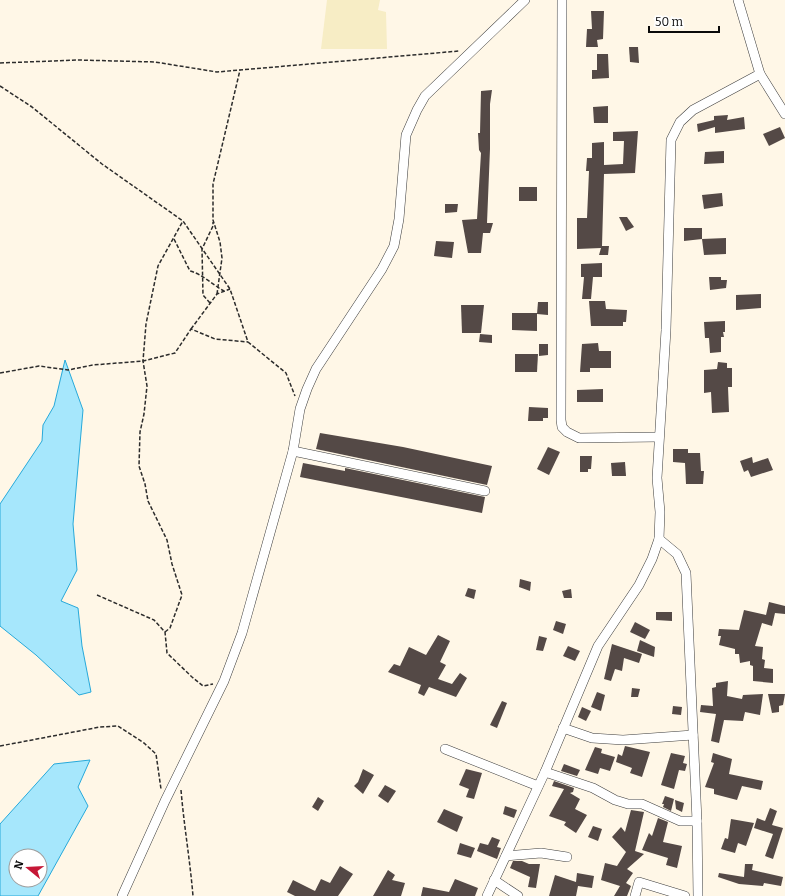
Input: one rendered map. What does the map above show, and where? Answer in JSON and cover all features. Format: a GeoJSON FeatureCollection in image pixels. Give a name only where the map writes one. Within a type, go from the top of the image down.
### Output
{"type":"FeatureCollection","features":[{"type":"Feature","properties":{"kind":"street"},"geometry":{"type":"LineString","coordinates":[[122,896],[165,801],[224,681],[242,633],[293,451],[300,409],[316,369],[382,270],[394,246],[399,219],[406,135],[417,110],[425,96],[524,0]]}},
{"type":"Feature","properties":{"kind":"street"},"geometry":{"type":"LineString","coordinates":[[562,0],[560,420],[562,427],[567,432],[579,438],[659,437]]}},
{"type":"Feature","properties":{"kind":"street"},"geometry":{"type":"LineString","coordinates":[[738,0],[760,74],[785,114]]}},
{"type":"Feature","properties":{"kind":"street"},"geometry":{"type":"LineString","coordinates":[[486,896],[538,786],[598,646],[639,585],[652,559],[659,540],[660,512],[657,478],[666,330],[672,140],[680,122],[689,113],[760,74]]}},
{"type":"Feature","properties":{"kind":"street"},"geometry":{"type":"LineString","coordinates":[[293,451],[485,491]]}},
{"type":"Feature","properties":{"kind":"street"},"geometry":{"type":"LineString","coordinates":[[659,540],[677,554],[686,573],[697,821],[698,896]]}},
{"type":"Feature","properties":{"kind":"street"},"geometry":{"type":"LineString","coordinates":[[563,728],[592,738],[616,739],[693,735]]}},
{"type":"Feature","properties":{"kind":"street"},"geometry":{"type":"LineString","coordinates":[[445,749],[538,786]]}},
{"type":"Feature","properties":{"kind":"street"},"geometry":{"type":"LineString","coordinates":[[544,772],[593,788],[615,800],[628,804],[642,804],[680,821],[697,821]]}},
{"type":"Feature","properties":{"kind":"street"},"geometry":{"type":"LineString","coordinates":[[506,856],[541,853],[567,857]]}},
{"type":"Feature","properties":{"kind":"street"},"geometry":{"type":"LineString","coordinates":[[494,880],[518,896]]}},
{"type":"Feature","properties":{"kind":"street"},"geometry":{"type":"LineString","coordinates":[[635,896],[640,882],[685,896]]}},
{"type":"Feature","properties":{"kind":"path"},"geometry":{"type":"LineString","coordinates":[[0,63],[78,60],[155,62],[217,72],[473,50]]}},
{"type":"Feature","properties":{"kind":"path"},"geometry":{"type":"LineString","coordinates":[[210,302],[203,295],[202,278],[204,268],[202,249],[213,226],[213,184],[240,70]]}},
{"type":"Feature","properties":{"kind":"path"},"geometry":{"type":"LineString","coordinates":[[0,86],[32,107],[102,164],[184,222],[230,288],[248,342],[286,373],[300,409]]}},
{"type":"Feature","properties":{"kind":"path"},"geometry":{"type":"LineString","coordinates":[[213,220],[220,242],[222,258],[221,276],[217,288],[217,294]]}},
{"type":"Feature","properties":{"kind":"path"},"geometry":{"type":"LineString","coordinates":[[165,632],[170,628],[182,595],[172,564],[167,540],[148,501],[145,484],[139,466],[140,432],[144,414],[147,386],[143,361],[146,324],[158,266],[184,222]]}},
{"type":"Feature","properties":{"kind":"path"},"geometry":{"type":"LineString","coordinates":[[174,238],[190,271],[197,273],[202,278],[224,291]]}},
{"type":"Feature","properties":{"kind":"path"},"geometry":{"type":"LineString","coordinates":[[0,373],[39,366],[68,370],[93,365],[143,361],[175,353],[210,302],[217,294],[230,288]]}},
{"type":"Feature","properties":{"kind":"path"},"geometry":{"type":"LineString","coordinates":[[191,329],[215,339],[248,342]]}},
{"type":"Feature","properties":{"kind":"path"},"geometry":{"type":"LineString","coordinates":[[97,595],[154,620],[165,632],[167,653],[192,677],[204,686],[224,681]]}},
{"type":"Feature","properties":{"kind":"path"},"geometry":{"type":"LineString","coordinates":[[0,746],[100,727],[118,726],[144,743],[156,754],[160,787],[165,801]]}},
{"type":"Feature","properties":{"kind":"path"},"geometry":{"type":"LineString","coordinates":[[181,787],[193,896]]}},
{"type":"Feature","properties":{"kind":"shaded area"},"geometry":{"type":"Polygon","coordinates":[[[327,0],[380,0],[378,10],[386,12],[387,49],[321,49],[327,0]]]}},
{"type":"Feature","properties":{"kind":"water"},"geometry":{"type":"Polygon","coordinates":[[[65,360],[83,410],[73,524],[77,570],[61,601],[78,608],[82,646],[91,692],[79,695],[36,655],[0,626],[0,504],[42,441],[43,425],[54,406],[65,360]]]}},
{"type":"Feature","properties":{"kind":"water"},"geometry":{"type":"Polygon","coordinates":[[[90,760],[78,787],[88,806],[48,878],[48,848],[8,848],[8,888],[42,888],[38,896],[0,896],[0,824],[54,764],[90,760]]]}},
{"type":"Feature","properties":{"kind":"building"},"geometry":{"type":"Polygon","coordinates":[[[591,11],[604,11],[603,39],[597,40],[598,47],[586,47],[587,29],[592,29],[591,11]]]}},
{"type":"Feature","properties":{"kind":"building"},"geometry":{"type":"Polygon","coordinates":[[[629,47],[638,47],[639,63],[630,62],[629,47]]]}},
{"type":"Feature","properties":{"kind":"building"},"geometry":{"type":"Polygon","coordinates":[[[597,54],[608,54],[609,78],[592,79],[592,70],[597,70],[597,54]]]}},
{"type":"Feature","properties":{"kind":"building"},"geometry":{"type":"Polygon","coordinates":[[[492,90],[490,104],[487,223],[493,223],[490,233],[483,233],[481,253],[468,253],[462,220],[477,219],[481,153],[479,150],[478,133],[480,133],[481,91],[492,90]]]}},
{"type":"Feature","properties":{"kind":"building"},"geometry":{"type":"Polygon","coordinates":[[[608,106],[608,123],[594,123],[593,107],[608,106]]]}},
{"type":"Feature","properties":{"kind":"building"},"geometry":{"type":"Polygon","coordinates":[[[728,115],[727,120],[744,117],[745,129],[715,133],[715,127],[698,132],[697,124],[714,120],[714,116],[728,115]]]}},
{"type":"Feature","properties":{"kind":"building"},"geometry":{"type":"Polygon","coordinates":[[[780,127],[785,138],[769,146],[763,134],[780,127]]]}},
{"type":"Feature","properties":{"kind":"building"},"geometry":{"type":"Polygon","coordinates":[[[638,131],[635,173],[604,174],[602,246],[609,246],[608,255],[599,255],[601,248],[577,249],[577,218],[587,218],[589,171],[586,171],[587,158],[592,158],[592,143],[604,142],[604,165],[623,164],[624,141],[613,141],[613,132],[638,131]]]}},
{"type":"Feature","properties":{"kind":"building"},"geometry":{"type":"Polygon","coordinates":[[[724,151],[724,163],[704,164],[705,152],[724,151]]]}},
{"type":"Feature","properties":{"kind":"building"},"geometry":{"type":"Polygon","coordinates":[[[519,187],[537,187],[537,201],[519,201],[519,187]]]}},
{"type":"Feature","properties":{"kind":"building"},"geometry":{"type":"Polygon","coordinates":[[[722,193],[723,206],[704,209],[702,195],[722,193]]]}},
{"type":"Feature","properties":{"kind":"building"},"geometry":{"type":"Polygon","coordinates":[[[445,204],[458,204],[457,212],[445,213],[445,204]]]}},
{"type":"Feature","properties":{"kind":"building"},"geometry":{"type":"Polygon","coordinates":[[[619,217],[627,217],[634,227],[626,231],[619,217]]]}},
{"type":"Feature","properties":{"kind":"building"},"geometry":{"type":"Polygon","coordinates":[[[684,228],[702,228],[702,239],[684,241],[684,228]]]}},
{"type":"Feature","properties":{"kind":"building"},"geometry":{"type":"Polygon","coordinates":[[[726,238],[726,254],[704,255],[702,239],[726,238]]]}},
{"type":"Feature","properties":{"kind":"building"},"geometry":{"type":"Polygon","coordinates":[[[436,241],[454,242],[452,258],[434,256],[436,241]]]}},
{"type":"Feature","properties":{"kind":"building"},"geometry":{"type":"Polygon","coordinates":[[[602,263],[602,277],[593,277],[591,299],[582,299],[584,277],[581,277],[581,264],[602,263]]]}},
{"type":"Feature","properties":{"kind":"building"},"geometry":{"type":"Polygon","coordinates":[[[709,277],[721,277],[721,280],[727,280],[726,288],[710,290],[709,277]]]}},
{"type":"Feature","properties":{"kind":"building"},"geometry":{"type":"Polygon","coordinates":[[[761,294],[761,308],[736,310],[736,295],[761,294]]]}},
{"type":"Feature","properties":{"kind":"building"},"geometry":{"type":"Polygon","coordinates":[[[589,301],[605,301],[606,309],[627,310],[626,322],[623,322],[623,326],[591,326],[589,301]]]}},
{"type":"Feature","properties":{"kind":"building"},"geometry":{"type":"Polygon","coordinates":[[[538,302],[548,302],[548,315],[537,314],[538,302]]]}},
{"type":"Feature","properties":{"kind":"building"},"geometry":{"type":"Polygon","coordinates":[[[461,305],[484,305],[481,333],[462,333],[461,305]]]}},
{"type":"Feature","properties":{"kind":"building"},"geometry":{"type":"Polygon","coordinates":[[[512,313],[537,313],[537,331],[512,330],[512,313]]]}},
{"type":"Feature","properties":{"kind":"building"},"geometry":{"type":"Polygon","coordinates":[[[725,321],[725,332],[723,332],[724,337],[721,337],[721,352],[710,353],[709,338],[705,338],[704,322],[725,321]]]}},
{"type":"Feature","properties":{"kind":"building"},"geometry":{"type":"Polygon","coordinates":[[[480,334],[492,335],[492,343],[479,342],[480,334]]]}},
{"type":"Feature","properties":{"kind":"building"},"geometry":{"type":"Polygon","coordinates":[[[598,343],[599,351],[611,351],[611,368],[590,368],[590,372],[580,372],[582,344],[598,343]]]}},
{"type":"Feature","properties":{"kind":"building"},"geometry":{"type":"Polygon","coordinates":[[[539,344],[548,344],[548,355],[539,356],[539,344]]]}},
{"type":"Feature","properties":{"kind":"building"},"geometry":{"type":"Polygon","coordinates":[[[515,354],[538,354],[537,372],[515,372],[515,354]]]}},
{"type":"Feature","properties":{"kind":"building"},"geometry":{"type":"Polygon","coordinates":[[[718,362],[727,363],[727,368],[732,368],[732,387],[728,387],[729,412],[712,413],[711,392],[704,393],[704,370],[717,369],[718,362]]]}},
{"type":"Feature","properties":{"kind":"building"},"geometry":{"type":"Polygon","coordinates":[[[603,389],[603,402],[577,402],[577,390],[603,389]]]}},
{"type":"Feature","properties":{"kind":"building"},"geometry":{"type":"Polygon","coordinates":[[[529,407],[548,408],[548,418],[543,418],[543,421],[528,421],[529,407]]]}},
{"type":"Feature","properties":{"kind":"building"},"geometry":{"type":"Polygon","coordinates":[[[320,433],[403,447],[492,466],[487,485],[316,449],[320,433]]]}},
{"type":"Feature","properties":{"kind":"building"},"geometry":{"type":"Polygon","coordinates":[[[548,447],[560,452],[549,475],[537,469],[548,447]]]}},
{"type":"Feature","properties":{"kind":"building"},"geometry":{"type":"Polygon","coordinates":[[[673,449],[688,449],[688,453],[700,453],[701,471],[704,471],[703,484],[686,484],[685,463],[673,462],[673,449]]]}},
{"type":"Feature","properties":{"kind":"building"},"geometry":{"type":"Polygon","coordinates":[[[580,456],[592,456],[591,469],[588,469],[588,472],[580,472],[580,456]]]}},
{"type":"Feature","properties":{"kind":"building"},"geometry":{"type":"Polygon","coordinates":[[[752,457],[753,463],[768,458],[773,470],[751,477],[748,470],[744,472],[740,461],[752,457]]]}},
{"type":"Feature","properties":{"kind":"building"},"geometry":{"type":"Polygon","coordinates":[[[625,462],[626,476],[612,476],[611,463],[625,462]]]}},
{"type":"Feature","properties":{"kind":"building"},"geometry":{"type":"Polygon","coordinates":[[[303,463],[345,471],[345,468],[485,497],[482,513],[300,477],[303,463]]]}},
{"type":"Feature","properties":{"kind":"building"},"geometry":{"type":"Polygon","coordinates":[[[520,579],[531,582],[530,591],[519,587],[520,579]]]}},
{"type":"Feature","properties":{"kind":"building"},"geometry":{"type":"Polygon","coordinates":[[[468,588],[476,590],[474,599],[465,596],[468,588]]]}},
{"type":"Feature","properties":{"kind":"building"},"geometry":{"type":"Polygon","coordinates":[[[571,589],[572,598],[564,598],[562,591],[571,589]]]}},
{"type":"Feature","properties":{"kind":"building"},"geometry":{"type":"Polygon","coordinates":[[[769,602],[785,606],[785,614],[775,613],[772,626],[762,623],[755,646],[763,647],[762,659],[765,660],[764,668],[773,669],[773,683],[753,681],[753,666],[750,665],[750,661],[740,663],[739,654],[735,654],[735,649],[719,645],[721,636],[718,636],[719,629],[739,630],[744,610],[766,615],[769,602]]]}},
{"type":"Feature","properties":{"kind":"building"},"geometry":{"type":"Polygon","coordinates":[[[656,612],[672,612],[672,621],[656,620],[656,612]]]}},
{"type":"Feature","properties":{"kind":"building"},"geometry":{"type":"Polygon","coordinates":[[[556,621],[566,624],[563,634],[553,630],[556,621]]]}},
{"type":"Feature","properties":{"kind":"building"},"geometry":{"type":"Polygon","coordinates":[[[635,622],[650,630],[645,639],[630,632],[635,622]]]}},
{"type":"Feature","properties":{"kind":"building"},"geometry":{"type":"Polygon","coordinates":[[[438,635],[450,641],[440,662],[446,665],[438,679],[452,684],[460,673],[467,678],[456,697],[429,687],[424,696],[418,693],[421,685],[388,672],[394,664],[400,666],[409,647],[426,655],[438,635]]]}},
{"type":"Feature","properties":{"kind":"building"},"geometry":{"type":"Polygon","coordinates":[[[539,636],[547,638],[543,651],[536,650],[539,636]]]}},
{"type":"Feature","properties":{"kind":"building"},"geometry":{"type":"Polygon","coordinates":[[[640,640],[655,647],[654,657],[637,651],[640,640]]]}},
{"type":"Feature","properties":{"kind":"building"},"geometry":{"type":"Polygon","coordinates":[[[612,644],[642,654],[639,663],[624,658],[622,671],[615,669],[611,681],[604,679],[612,644]]]}},
{"type":"Feature","properties":{"kind":"building"},"geometry":{"type":"Polygon","coordinates":[[[568,646],[580,651],[575,661],[563,656],[568,646]]]}},
{"type":"Feature","properties":{"kind":"building"},"geometry":{"type":"Polygon","coordinates":[[[728,681],[727,696],[742,699],[743,695],[763,694],[760,715],[745,712],[743,721],[724,720],[719,743],[711,741],[716,714],[700,712],[701,705],[713,706],[712,688],[716,687],[716,683],[728,681]]]}},
{"type":"Feature","properties":{"kind":"building"},"geometry":{"type":"Polygon","coordinates":[[[632,688],[640,689],[638,697],[631,697],[632,688]]]}},
{"type":"Feature","properties":{"kind":"building"},"geometry":{"type":"Polygon","coordinates":[[[597,692],[605,695],[601,711],[591,707],[597,692]]]}},
{"type":"Feature","properties":{"kind":"building"},"geometry":{"type":"Polygon","coordinates":[[[768,694],[785,694],[783,705],[779,706],[779,712],[772,713],[768,694]]]}},
{"type":"Feature","properties":{"kind":"building"},"geometry":{"type":"Polygon","coordinates":[[[502,701],[507,703],[497,728],[490,725],[502,701]]]}},
{"type":"Feature","properties":{"kind":"building"},"geometry":{"type":"Polygon","coordinates":[[[673,706],[682,707],[681,715],[672,714],[673,706]]]}},
{"type":"Feature","properties":{"kind":"building"},"geometry":{"type":"Polygon","coordinates":[[[582,707],[591,711],[586,721],[578,717],[582,707]]]}},
{"type":"Feature","properties":{"kind":"building"},"geometry":{"type":"Polygon","coordinates":[[[625,746],[650,752],[642,777],[630,773],[632,768],[616,762],[618,754],[622,756],[625,746]]]}},
{"type":"Feature","properties":{"kind":"building"},"geometry":{"type":"Polygon","coordinates":[[[595,747],[602,749],[601,753],[615,757],[610,771],[600,768],[598,774],[585,770],[595,747]]]}},
{"type":"Feature","properties":{"kind":"building"},"geometry":{"type":"Polygon","coordinates":[[[671,753],[685,756],[683,763],[687,764],[685,771],[679,770],[674,789],[661,785],[671,753]]]}},
{"type":"Feature","properties":{"kind":"building"},"geometry":{"type":"Polygon","coordinates":[[[713,753],[732,759],[729,774],[763,781],[761,790],[742,786],[737,800],[714,794],[714,789],[705,787],[714,763],[711,762],[713,753]]]}},
{"type":"Feature","properties":{"kind":"building"},"geometry":{"type":"Polygon","coordinates":[[[564,764],[580,770],[577,776],[561,771],[564,764]]]}},
{"type":"Feature","properties":{"kind":"building"},"geometry":{"type":"Polygon","coordinates":[[[363,769],[374,775],[363,794],[354,786],[358,782],[363,769]]]}},
{"type":"Feature","properties":{"kind":"building"},"geometry":{"type":"Polygon","coordinates":[[[466,769],[482,773],[474,799],[466,797],[469,789],[459,785],[466,769]]]}},
{"type":"Feature","properties":{"kind":"building"},"geometry":{"type":"Polygon","coordinates":[[[554,781],[574,788],[573,792],[570,793],[580,799],[575,809],[587,815],[576,833],[564,825],[566,822],[549,816],[564,789],[552,786],[554,781]]]}},
{"type":"Feature","properties":{"kind":"building"},"geometry":{"type":"Polygon","coordinates":[[[385,785],[396,791],[388,803],[378,796],[385,785]]]}},
{"type":"Feature","properties":{"kind":"building"},"geometry":{"type":"Polygon","coordinates":[[[665,796],[674,799],[671,811],[663,807],[664,804],[662,804],[665,796]]]}},
{"type":"Feature","properties":{"kind":"building"},"geometry":{"type":"Polygon","coordinates":[[[318,797],[324,801],[318,811],[312,807],[318,797]]]}},
{"type":"Feature","properties":{"kind":"building"},"geometry":{"type":"Polygon","coordinates":[[[675,800],[684,803],[682,812],[676,809],[675,800]]]}},
{"type":"Feature","properties":{"kind":"building"},"geometry":{"type":"Polygon","coordinates":[[[505,806],[517,810],[514,818],[503,814],[505,806]]]}},
{"type":"Feature","properties":{"kind":"building"},"geometry":{"type":"Polygon","coordinates":[[[770,808],[777,811],[772,825],[783,828],[773,859],[765,856],[773,834],[754,828],[757,818],[765,821],[770,808]]]}},
{"type":"Feature","properties":{"kind":"building"},"geometry":{"type":"Polygon","coordinates":[[[444,809],[463,817],[457,832],[437,822],[444,809]]]}},
{"type":"Feature","properties":{"kind":"building"},"geometry":{"type":"Polygon","coordinates":[[[631,810],[644,812],[635,851],[644,854],[627,869],[633,873],[626,883],[631,886],[627,896],[614,896],[620,886],[601,880],[605,863],[617,866],[626,852],[612,837],[621,827],[625,832],[631,810]]]}},
{"type":"Feature","properties":{"kind":"building"},"geometry":{"type":"Polygon","coordinates":[[[658,818],[668,822],[663,842],[682,846],[677,868],[666,865],[668,858],[642,850],[649,833],[652,836],[658,818]]]}},
{"type":"Feature","properties":{"kind":"building"},"geometry":{"type":"Polygon","coordinates":[[[731,819],[754,823],[746,846],[738,843],[735,853],[721,849],[725,838],[728,839],[731,819]]]}},
{"type":"Feature","properties":{"kind":"building"},"geometry":{"type":"Polygon","coordinates":[[[593,826],[602,829],[598,841],[588,837],[593,826]]]}},
{"type":"Feature","properties":{"kind":"building"},"geometry":{"type":"Polygon","coordinates":[[[492,837],[500,840],[497,847],[501,848],[497,859],[477,851],[480,843],[488,845],[492,837]]]}},
{"type":"Feature","properties":{"kind":"building"},"geometry":{"type":"Polygon","coordinates":[[[460,843],[475,848],[471,858],[457,854],[460,843]]]}},
{"type":"Feature","properties":{"kind":"building"},"geometry":{"type":"Polygon","coordinates":[[[513,861],[522,861],[529,864],[540,864],[536,888],[528,887],[530,877],[510,868],[513,861]]]}},
{"type":"Feature","properties":{"kind":"building"},"geometry":{"type":"Polygon","coordinates":[[[745,864],[753,864],[752,870],[783,877],[781,886],[764,883],[763,886],[739,884],[718,877],[719,873],[744,877],[745,864]]]}},
{"type":"Feature","properties":{"kind":"building"},"geometry":{"type":"Polygon","coordinates":[[[340,866],[353,874],[338,896],[295,896],[287,892],[293,880],[315,891],[321,879],[330,883],[340,866]]]}},
{"type":"Feature","properties":{"kind":"building"},"geometry":{"type":"Polygon","coordinates":[[[388,870],[395,875],[392,880],[405,883],[401,896],[373,896],[388,870]]]}},
{"type":"Feature","properties":{"kind":"building"},"geometry":{"type":"Polygon","coordinates":[[[577,873],[594,876],[592,888],[578,886],[576,896],[549,896],[555,875],[576,882],[577,873]]]}},
{"type":"Feature","properties":{"kind":"building"},"geometry":{"type":"Polygon","coordinates":[[[455,879],[478,888],[475,896],[421,896],[423,887],[449,892],[455,879]]]}}]}
